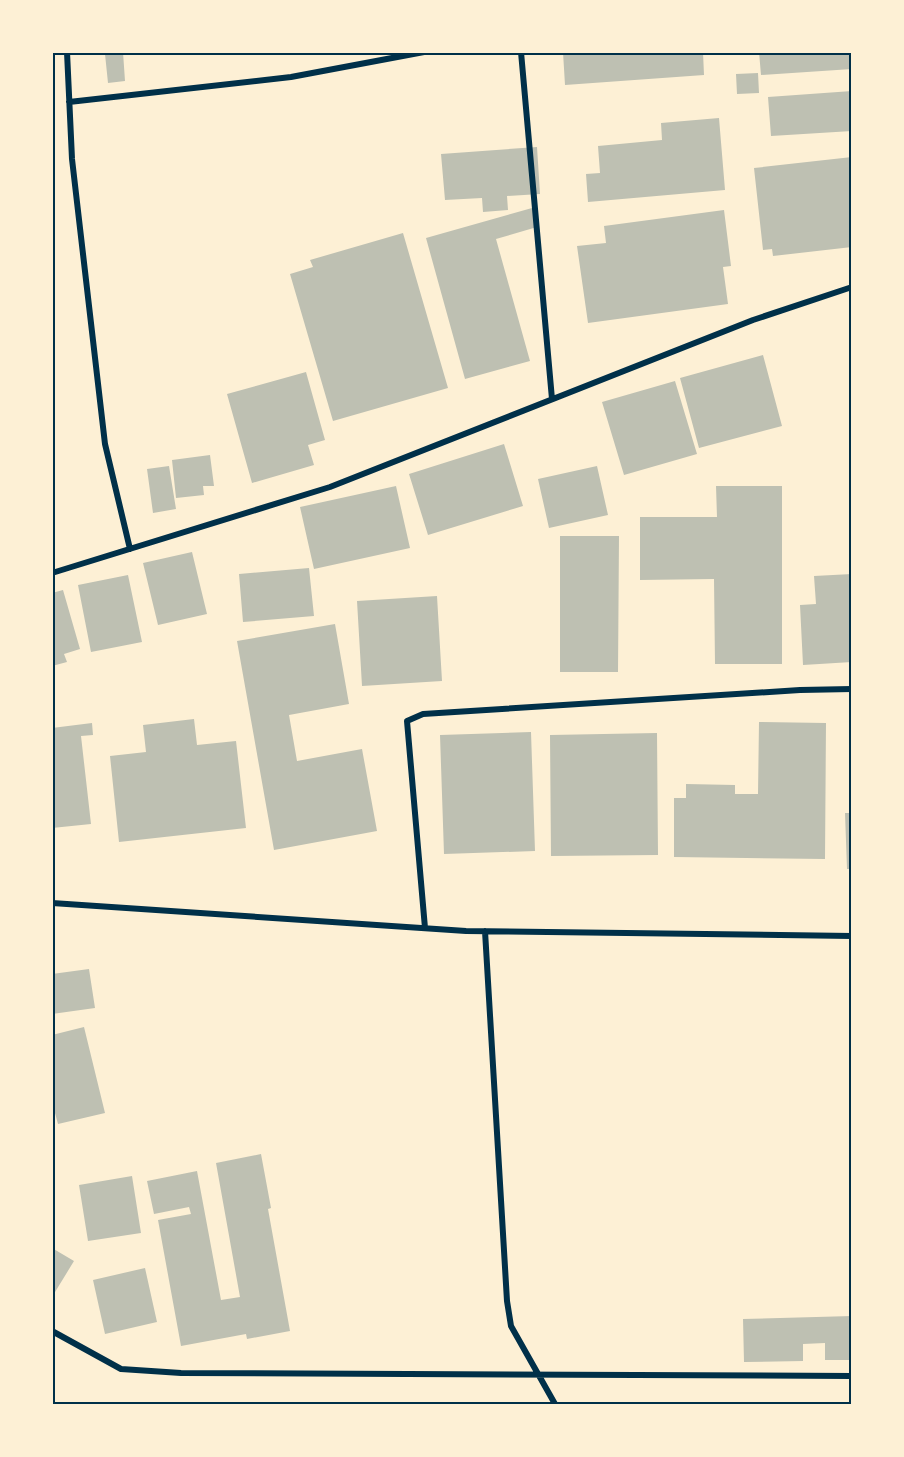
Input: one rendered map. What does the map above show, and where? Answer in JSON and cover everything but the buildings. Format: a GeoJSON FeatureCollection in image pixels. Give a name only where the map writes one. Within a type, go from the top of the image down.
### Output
{"type":"FeatureCollection","features":[{"type":"Feature","properties":{"kind":"street"},"geometry":{"type":"LineString","coordinates":[[67,52],[72,159],[105,444],[130,549]]}},
{"type":"Feature","properties":{"kind":"street"},"geometry":{"type":"LineString","coordinates":[[69,102],[291,77],[424,52]]}},
{"type":"Feature","properties":{"kind":"street"},"geometry":{"type":"LineString","coordinates":[[521,52],[552,399]]}},
{"type":"Feature","properties":{"kind":"street"},"geometry":{"type":"LineString","coordinates":[[52,573],[330,487],[753,320],[852,287]]}},
{"type":"Feature","properties":{"kind":"street"},"geometry":{"type":"LineString","coordinates":[[425,928],[407,721],[423,714],[800,690],[852,689]]}},
{"type":"Feature","properties":{"kind":"street"},"geometry":{"type":"LineString","coordinates":[[52,903],[484,932],[852,936]]}},
{"type":"Feature","properties":{"kind":"street"},"geometry":{"type":"LineString","coordinates":[[484,932],[507,1300],[511,1326],[555,1404]]}},
{"type":"Feature","properties":{"kind":"street"},"geometry":{"type":"LineString","coordinates":[[52,1331],[121,1369],[181,1373],[852,1376]]}}]}
